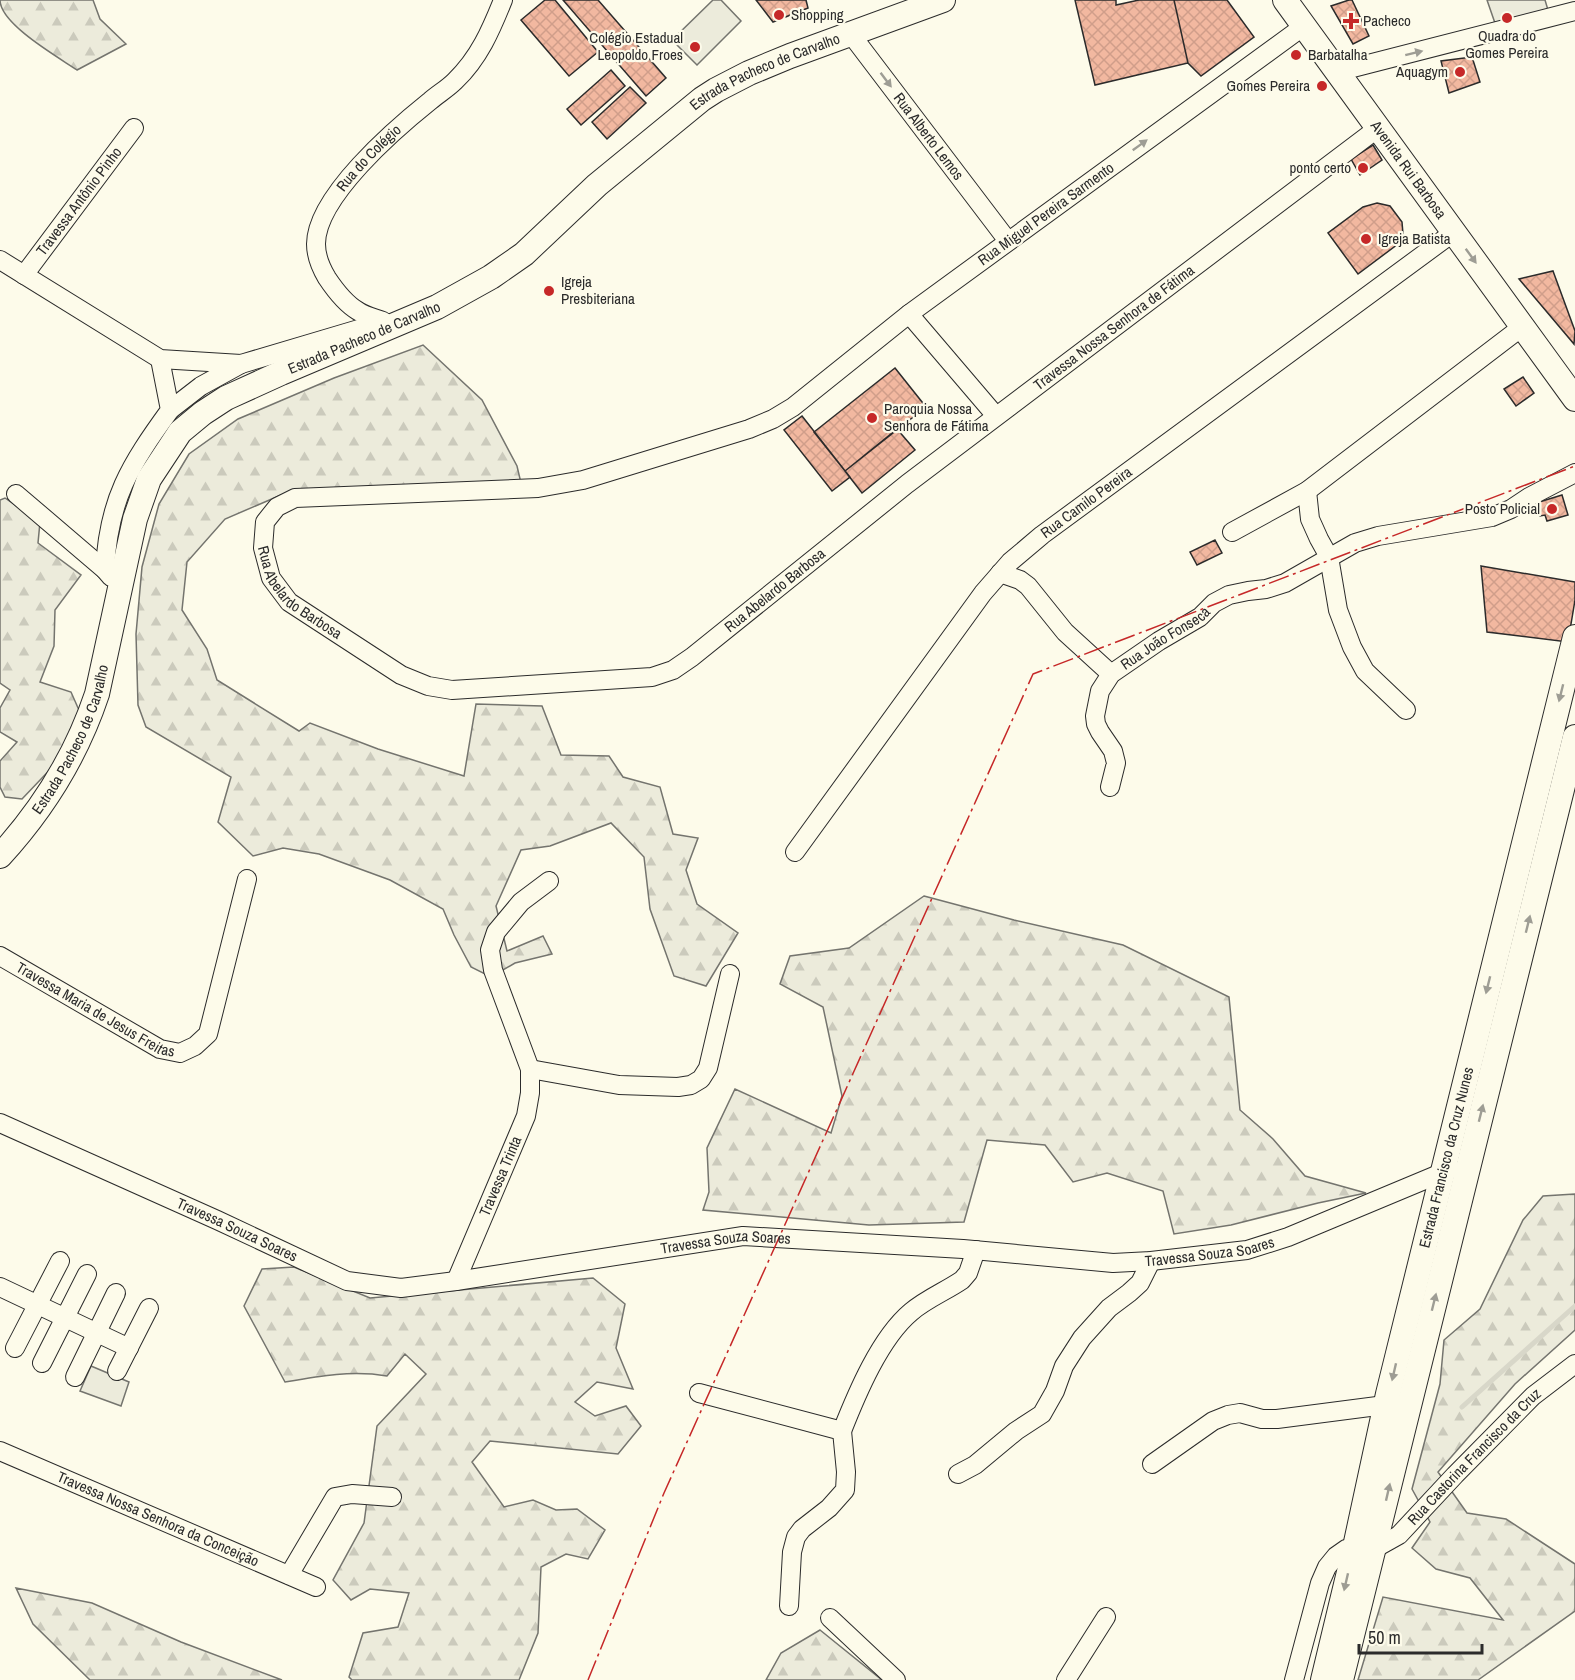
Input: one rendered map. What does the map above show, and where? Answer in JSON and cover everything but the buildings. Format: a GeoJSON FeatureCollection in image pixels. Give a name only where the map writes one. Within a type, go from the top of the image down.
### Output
{"type":"FeatureCollection","features":[{"type":"Feature","properties":{"kind":"main road","name":"Estrada Pacheco de Carvalho"},"geometry":{"type":"LineString","coordinates":[[0,856],[19,835],[46,796],[70,758],[89,717],[98,694],[112,579],[149,479],[180,432],[226,398],[437,307],[491,277],[524,254],[597,184],[716,90],[790,56],[943,0]]}},
{"type":"Feature","properties":{"kind":"main road","name":"Avenida Rui Barbosa"},"geometry":{"type":"LineString","coordinates":[[1285,0],[1575,399]]}},
{"type":"Feature","properties":{"kind":"main road","name":"Estrada Francisco da Cruz Nunes"},"geometry":{"type":"LineString","coordinates":[[1341,1680],[1364,1548],[1397,1405],[1442,1172],[1575,637]]}},
{"type":"Feature","properties":{"kind":"main road","name":"Estrada Francisco da Cruz Nunes"},"geometry":{"type":"LineString","coordinates":[[1397,1405],[1468,1162],[1575,737]]}},
{"type":"Feature","properties":{"kind":"main road","name":"Estrada Francisco da Cruz Nunes"},"geometry":{"type":"LineString","coordinates":[[1323,1680],[1364,1548]]}},
{"type":"Feature","properties":{"kind":"street","name":"Rua do Colégio"},"geometry":{"type":"LineString","coordinates":[[383,321],[358,312],[346,302],[329,280],[319,262],[317,252],[316,242],[320,225],[342,186],[354,172],[402,125],[462,74],[483,46],[503,0]]}},
{"type":"Feature","properties":{"kind":"street"},"geometry":{"type":"LineString","coordinates":[[1337,72],[1575,11]]}},
{"type":"Feature","properties":{"kind":"street","name":"Rua Miguel Pereira Sarmento"},"geometry":{"type":"LineString","coordinates":[[793,408],[909,314],[1304,26]]}},
{"type":"Feature","properties":{"kind":"street","name":"Rua Alberto Lemos"},"geometry":{"type":"LineString","coordinates":[[850,33],[1008,242]]}},
{"type":"Feature","properties":{"kind":"street","name":"Travessa Antônio Pinho"},"geometry":{"type":"LineString","coordinates":[[24,275],[134,128]]}},
{"type":"Feature","properties":{"kind":"street","name":"Travessa Nossa Senhora de Fátima"},"geometry":{"type":"LineString","coordinates":[[852,528],[996,416],[1378,128]]}},
{"type":"Feature","properties":{"kind":"street","name":"Rua Camilo Pereira"},"geometry":{"type":"LineString","coordinates":[[795,852],[982,592],[1010,562],[1454,232]]}},
{"type":"Feature","properties":{"kind":"street"},"geometry":{"type":"LineString","coordinates":[[0,260],[160,359],[241,364]]}},
{"type":"Feature","properties":{"kind":"street"},"geometry":{"type":"LineString","coordinates":[[909,314],[996,416]]}},
{"type":"Feature","properties":{"kind":"street"},"geometry":{"type":"LineString","coordinates":[[112,579],[106,545],[112,513],[123,482],[144,446],[170,410],[201,386],[241,364],[383,321],[417,315]]}},
{"type":"Feature","properties":{"kind":"street"},"geometry":{"type":"LineString","coordinates":[[1232,532],[1307,491],[1522,327]]}},
{"type":"Feature","properties":{"kind":"street"},"geometry":{"type":"LineString","coordinates":[[160,359],[170,410]]}},
{"type":"Feature","properties":{"kind":"street","name":"Rua Abelardo Barbosa"},"geometry":{"type":"LineString","coordinates":[[793,408],[749,429],[583,480],[538,488],[295,498],[277,507],[265,522],[263,548],[271,578],[289,602],[401,675],[428,686],[452,690],[651,677],[673,670],[693,657],[852,528]]}},
{"type":"Feature","properties":{"kind":"street","name":"Rua João Fonseca"},"geometry":{"type":"LineString","coordinates":[[1110,787],[1116,763],[1113,750],[1100,732],[1095,716],[1100,691],[1111,674],[1159,641],[1200,617],[1214,603],[1229,595],[1266,590],[1355,543],[1378,536],[1492,517],[1511,509],[1575,473]]}},
{"type":"Feature","properties":{"kind":"street"},"geometry":{"type":"LineString","coordinates":[[1307,491],[1310,519],[1329,557],[1338,610],[1352,648],[1365,671],[1406,710]]}},
{"type":"Feature","properties":{"kind":"street"},"geometry":{"type":"LineString","coordinates":[[16,494],[112,579]]}},
{"type":"Feature","properties":{"kind":"street"},"geometry":{"type":"LineString","coordinates":[[1000,573],[1020,580],[1028,586],[1065,632],[1111,674]]}},
{"type":"Feature","properties":{"kind":"street","name":"Travessa Maria de Jesus Freitas"},"geometry":{"type":"LineString","coordinates":[[0,956],[160,1049],[180,1053],[195,1046],[208,1034],[247,879]]}},
{"type":"Feature","properties":{"kind":"street"},"geometry":{"type":"LineString","coordinates":[[549,881],[521,902],[496,932],[490,950],[493,970],[530,1069],[619,1085],[678,1087],[691,1085],[701,1079],[708,1068],[730,974]]}},
{"type":"Feature","properties":{"kind":"street","name":"Travessa Trinta"},"geometry":{"type":"LineString","coordinates":[[456,1281],[526,1116],[531,1093],[530,1069]]}},
{"type":"Feature","properties":{"kind":"street","name":"Travessa Souza Soares"},"geometry":{"type":"LineString","coordinates":[[0,1123],[347,1281],[401,1288],[743,1236],[976,1250],[1113,1263],[1247,1250],[1288,1238],[1468,1162]]}},
{"type":"Feature","properties":{"kind":"street"},"geometry":{"type":"LineString","coordinates":[[789,1606],[792,1552],[796,1537],[801,1529],[837,1500],[844,1490],[846,1472],[842,1431],[852,1405],[882,1347],[895,1328],[913,1310],[962,1280],[968,1273],[976,1250]]}},
{"type":"Feature","properties":{"kind":"street"},"geometry":{"type":"LineString","coordinates":[[958,1474],[975,1465],[1016,1431],[1042,1414],[1055,1391],[1064,1366],[1082,1338],[1109,1308],[1130,1293],[1140,1282],[1151,1261]]}},
{"type":"Feature","properties":{"kind":"street"},"geometry":{"type":"LineString","coordinates":[[15,1348],[60,1262]]}},
{"type":"Feature","properties":{"kind":"street"},"geometry":{"type":"LineString","coordinates":[[42,1363],[87,1274]]}},
{"type":"Feature","properties":{"kind":"street"},"geometry":{"type":"LineString","coordinates":[[0,1287],[129,1348]]}},
{"type":"Feature","properties":{"kind":"street"},"geometry":{"type":"LineString","coordinates":[[75,1377],[116,1293]]}},
{"type":"Feature","properties":{"kind":"street"},"geometry":{"type":"LineString","coordinates":[[117,1371],[149,1308]]}},
{"type":"Feature","properties":{"kind":"street","name":"Rua Castorina Francisco da Cruz"},"geometry":{"type":"LineString","coordinates":[[1294,1680],[1320,1583],[1327,1567],[1336,1556],[1346,1549],[1364,1548],[1399,1535],[1455,1474],[1533,1396],[1575,1364]]}},
{"type":"Feature","properties":{"kind":"street"},"geometry":{"type":"LineString","coordinates":[[699,1393],[842,1431]]}},
{"type":"Feature","properties":{"kind":"street"},"geometry":{"type":"LineString","coordinates":[[1152,1464],[1213,1421],[1228,1415],[1240,1413],[1262,1419],[1277,1419],[1397,1405]]}},
{"type":"Feature","properties":{"kind":"street","name":"Travessa Nossa Senhora da Conceição"},"geometry":{"type":"LineString","coordinates":[[0,1451],[316,1587]]}},
{"type":"Feature","properties":{"kind":"street"},"geometry":{"type":"LineString","coordinates":[[289,1575],[335,1497],[352,1494],[392,1497]]}},
{"type":"Feature","properties":{"kind":"street"},"geometry":{"type":"LineString","coordinates":[[1066,1680],[1106,1617]]}},
{"type":"Feature","properties":{"kind":"street"},"geometry":{"type":"LineString","coordinates":[[830,1618],[896,1680]]}},
{"type":"Feature","properties":{"kind":"green space"},"geometry":{"type":"Polygon","coordinates":[[[0,0],[93,0],[100,19],[126,44],[77,70],[19,29],[9,19],[0,0]]]}},
{"type":"Feature","properties":{"kind":"green space"},"geometry":{"type":"Polygon","coordinates":[[[713,0],[721,0],[741,21],[697,65],[672,40],[713,0]]]}},
{"type":"Feature","properties":{"kind":"green space","name":"Quadra do Gomes Pereira"},"geometry":{"type":"Polygon","coordinates":[[[1487,0],[1545,0],[1548,10],[1496,26],[1487,0]]]}},
{"type":"Feature","properties":{"kind":"green space"},"geometry":{"type":"Polygon","coordinates":[[[423,345],[482,400],[517,466],[521,483],[281,495],[225,519],[187,562],[182,610],[207,649],[217,680],[299,731],[310,723],[378,749],[464,776],[476,704],[542,706],[561,755],[609,756],[623,777],[660,787],[673,834],[698,838],[686,870],[697,904],[738,933],[706,986],[674,976],[650,909],[644,857],[611,823],[550,846],[521,850],[496,906],[507,951],[543,936],[552,954],[515,963],[491,977],[471,967],[443,909],[390,880],[319,854],[283,848],[253,856],[218,822],[231,777],[146,727],[138,705],[136,634],[142,567],[159,504],[189,454],[238,419],[334,378],[423,345]]]}},
{"type":"Feature","properties":{"kind":"green space"},"geometry":{"type":"Polygon","coordinates":[[[5,498],[40,522],[38,543],[81,575],[55,610],[54,646],[40,682],[71,692],[82,717],[62,757],[22,799],[5,797],[0,787],[0,761],[17,742],[0,732],[0,708],[10,690],[0,683],[0,500],[5,498]]]}},
{"type":"Feature","properties":{"kind":"green space"},"geometry":{"type":"Polygon","coordinates":[[[924,896],[1123,945],[1229,997],[1240,1110],[1273,1139],[1305,1176],[1366,1193],[1231,1225],[1174,1234],[1163,1191],[1107,1173],[1073,1182],[1045,1145],[987,1140],[964,1222],[869,1225],[703,1210],[709,1192],[707,1148],[735,1089],[831,1133],[842,1096],[823,1007],[780,984],[790,956],[849,948],[924,896]]]}},
{"type":"Feature","properties":{"kind":"green space"},"geometry":{"type":"Polygon","coordinates":[[[1575,1194],[1575,1330],[1515,1384],[1438,1472],[1467,1513],[1506,1519],[1575,1564],[1575,1611],[1478,1680],[1358,1680],[1383,1597],[1503,1620],[1470,1578],[1436,1569],[1412,1548],[1430,1522],[1412,1489],[1440,1384],[1444,1340],[1480,1309],[1523,1220],[1543,1196],[1575,1194]]]}},
{"type":"Feature","properties":{"kind":"green space"},"geometry":{"type":"Polygon","coordinates":[[[294,1267],[370,1298],[593,1278],[625,1304],[616,1348],[633,1389],[597,1382],[575,1402],[595,1416],[626,1406],[641,1426],[618,1454],[490,1441],[472,1462],[504,1507],[533,1500],[556,1510],[577,1509],[605,1530],[588,1559],[566,1554],[541,1567],[538,1633],[519,1680],[352,1680],[349,1677],[363,1633],[398,1627],[409,1593],[370,1589],[351,1600],[333,1580],[364,1523],[377,1426],[426,1374],[405,1354],[387,1376],[348,1374],[285,1382],[244,1306],[262,1269],[294,1267]]]}},
{"type":"Feature","properties":{"kind":"green space"},"geometry":{"type":"Polygon","coordinates":[[[91,1366],[129,1382],[121,1406],[80,1391],[91,1366]]]}},
{"type":"Feature","properties":{"kind":"green space"},"geometry":{"type":"Polygon","coordinates":[[[16,1588],[92,1603],[181,1642],[282,1680],[90,1680],[33,1624],[16,1588]]]}},
{"type":"Feature","properties":{"kind":"green space"},"geometry":{"type":"Polygon","coordinates":[[[820,1630],[882,1680],[766,1680],[781,1653],[820,1630]]]}},
{"type":"Feature","properties":{"kind":"waterway"},"geometry":{"type":"LineString","coordinates":[[1462,1407],[1575,1306]]}},
{"type":"Feature","properties":{"kind":"power"},"geometry":{"type":"LineString","coordinates":[[588,1680],[664,1493],[1033,674],[1575,466]]}},
{"type":"Feature","properties":{"kind":"place","name":"Shopping"},"geometry":{"type":"Point","coordinates":[779,15]}},
{"type":"Feature","properties":{"kind":"place","name":"Quadra do Gomes Pereira"},"geometry":{"type":"Point","coordinates":[1507,18]}},
{"type":"Feature","properties":{"kind":"place","name":"Pacheco"},"geometry":{"type":"Point","coordinates":[1351,21]}},
{"type":"Feature","properties":{"kind":"place","name":"Colégio Estadual Leopoldo Froes"},"geometry":{"type":"Point","coordinates":[695,47]}},
{"type":"Feature","properties":{"kind":"place","name":"Barbatalha"},"geometry":{"type":"Point","coordinates":[1296,55]}},
{"type":"Feature","properties":{"kind":"place","name":"Aquagym"},"geometry":{"type":"Point","coordinates":[1460,72]}},
{"type":"Feature","properties":{"kind":"place","name":"Gomes Pereira"},"geometry":{"type":"Point","coordinates":[1322,86]}},
{"type":"Feature","properties":{"kind":"place","name":"ponto certo"},"geometry":{"type":"Point","coordinates":[1363,168]}},
{"type":"Feature","properties":{"kind":"place","name":"Igreja Batista"},"geometry":{"type":"Point","coordinates":[1366,239]}},
{"type":"Feature","properties":{"kind":"place","name":"Igreja Presbiteriana"},"geometry":{"type":"Point","coordinates":[549,291]}},
{"type":"Feature","properties":{"kind":"place","name":"Paroquia Nossa Senhora de Fátima"},"geometry":{"type":"Point","coordinates":[872,418]}},
{"type":"Feature","properties":{"kind":"place","name":"Posto Policial"},"geometry":{"type":"Point","coordinates":[1552,509]}}]}
